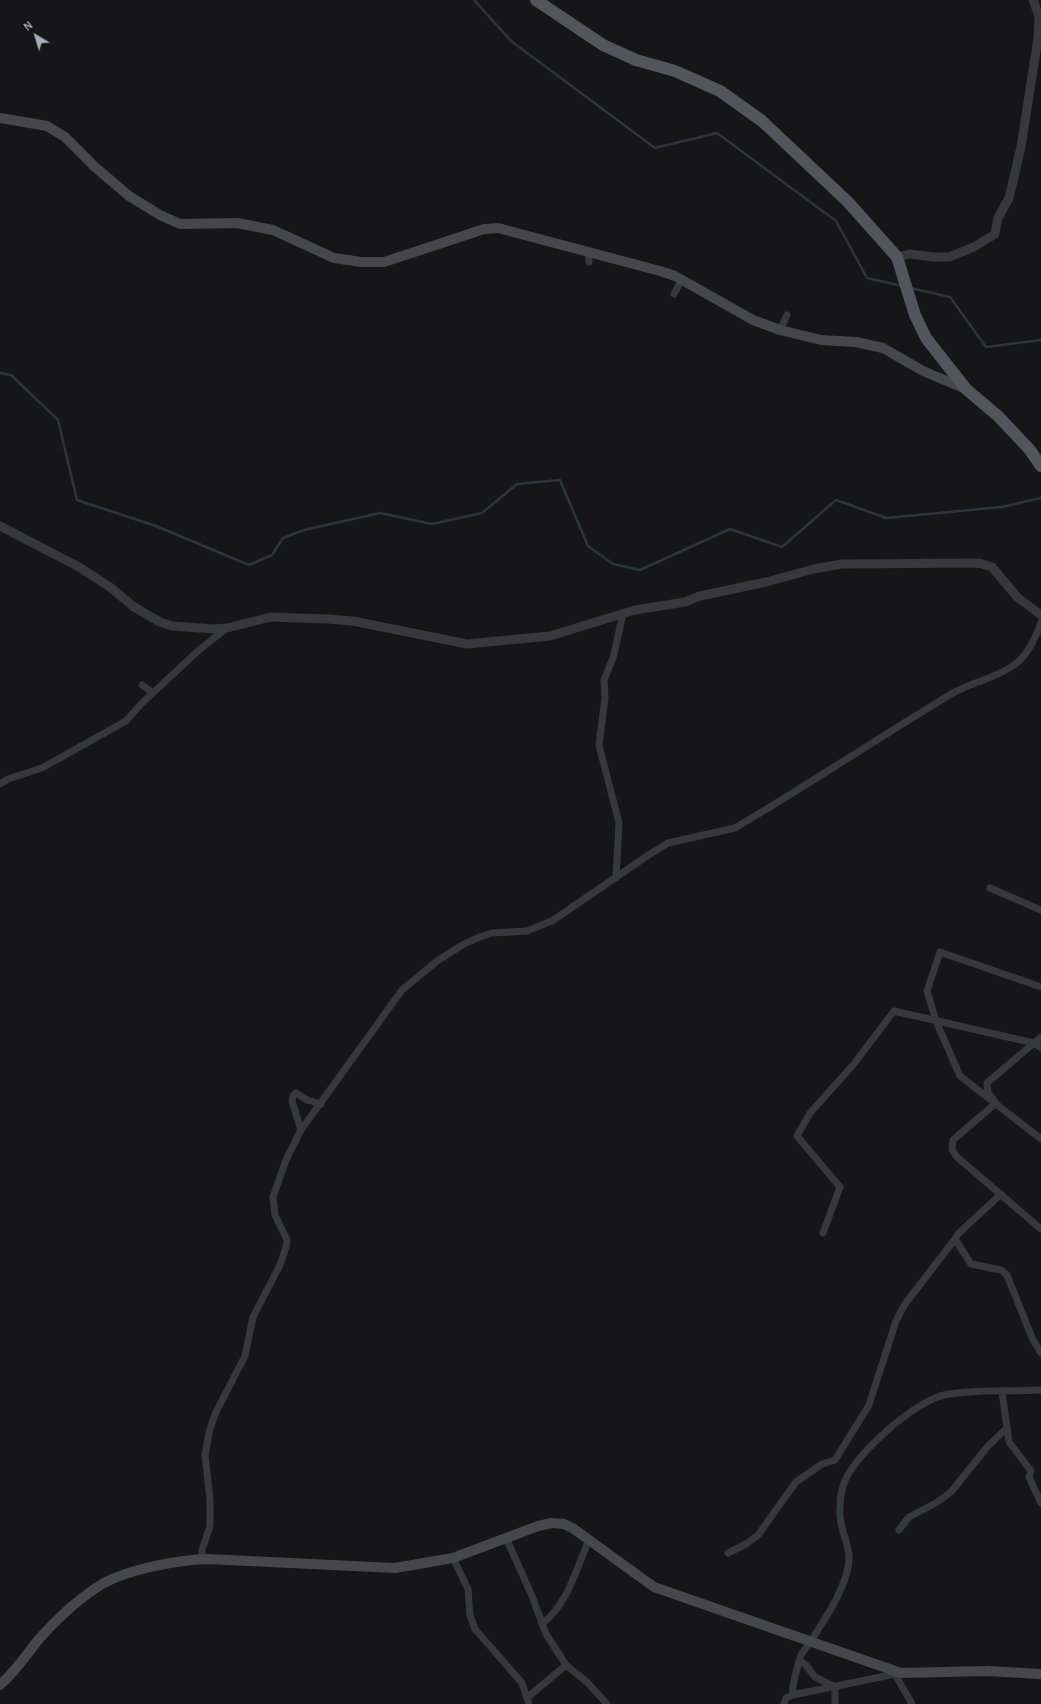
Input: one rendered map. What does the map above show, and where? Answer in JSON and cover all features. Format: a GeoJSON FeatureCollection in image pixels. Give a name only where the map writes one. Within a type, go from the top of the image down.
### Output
{"type":"FeatureCollection","features":[{"type":"Feature","properties":{"kind":"main road"},"geometry":{"type":"LineString","coordinates":[[536,0],[603,45],[636,60],[688,77],[720,91],[762,121],[848,202],[897,257],[915,315],[926,338],[966,389],[998,416],[1030,450],[1041,466]]}},
{"type":"Feature","properties":{"kind":"main road"},"geometry":{"type":"LineString","coordinates":[[0,118],[47,126],[65,137],[95,167],[129,196],[160,215],[180,224],[237,223],[274,230],[334,258],[361,262],[384,262],[484,229],[498,228],[660,271],[682,280],[753,320],[780,330],[821,340],[856,342],[883,348],[923,372],[966,389]]}},
{"type":"Feature","properties":{"kind":"main road"},"geometry":{"type":"LineString","coordinates":[[0,1686],[16,1670],[39,1639],[96,1588],[111,1580],[142,1570],[179,1561],[202,1559],[323,1564],[384,1569],[453,1558],[538,1526],[558,1523],[570,1526],[654,1587],[811,1640],[898,1673],[987,1671],[1041,1674]]}},
{"type":"Feature","properties":{"kind":"street"},"geometry":{"type":"LineString","coordinates":[[897,257],[910,254],[934,258],[949,257],[974,247],[995,234],[998,218],[1009,198],[1013,185],[1021,147],[1038,38],[1039,16],[1033,0]]}},
{"type":"Feature","properties":{"kind":"street"},"geometry":{"type":"LineString","coordinates":[[588,252],[589,262]]}},
{"type":"Feature","properties":{"kind":"street"},"geometry":{"type":"LineString","coordinates":[[674,294],[682,280]]}},
{"type":"Feature","properties":{"kind":"street"},"geometry":{"type":"LineString","coordinates":[[780,330],[787,316]]}},
{"type":"Feature","properties":{"kind":"street"},"geometry":{"type":"LineString","coordinates":[[0,526],[79,567],[110,587],[134,607],[160,622],[184,628],[227,628],[270,617],[346,620],[474,644],[550,636],[654,606],[684,602],[700,596],[766,582],[814,569],[842,564],[946,562],[978,563],[992,567],[1017,597],[1041,615]]}},
{"type":"Feature","properties":{"kind":"street"},"geometry":{"type":"LineString","coordinates":[[616,878],[619,823],[599,745],[605,698],[604,680],[614,658],[623,614]]}},
{"type":"Feature","properties":{"kind":"street"},"geometry":{"type":"LineString","coordinates":[[202,1559],[202,1550],[210,1526],[210,1500],[205,1455],[209,1433],[215,1414],[242,1362],[253,1317],[280,1264],[286,1247],[287,1240],[275,1215],[273,1197],[286,1160],[301,1130],[321,1104],[348,1062],[402,990],[437,961],[464,944],[492,933],[527,931],[552,922],[668,843],[735,828],[952,693],[991,678],[1014,665],[1022,658],[1036,637],[1041,622]]}},
{"type":"Feature","properties":{"kind":"street"},"geometry":{"type":"LineString","coordinates":[[0,784],[8,779],[42,768],[121,724],[199,650],[227,628]]}},
{"type":"Feature","properties":{"kind":"street"},"geometry":{"type":"LineString","coordinates":[[142,686],[153,692]]}},
{"type":"Feature","properties":{"kind":"street"},"geometry":{"type":"LineString","coordinates":[[990,888],[1041,910]]}},
{"type":"Feature","properties":{"kind":"street"},"geometry":{"type":"LineString","coordinates":[[1041,986],[940,952],[927,991],[936,1021],[960,1076],[1041,1138]]}},
{"type":"Feature","properties":{"kind":"street"},"geometry":{"type":"LineString","coordinates":[[823,1233],[840,1187],[797,1136],[810,1113],[853,1065],[894,1011],[1034,1042],[1041,1048]]}},
{"type":"Feature","properties":{"kind":"street"},"geometry":{"type":"LineString","coordinates":[[996,1103],[988,1092],[987,1083],[1041,1037]]}},
{"type":"Feature","properties":{"kind":"street"},"geometry":{"type":"LineString","coordinates":[[301,1130],[292,1101],[292,1096],[296,1093],[307,1100],[321,1104]]}},
{"type":"Feature","properties":{"kind":"street"},"geometry":{"type":"LineString","coordinates":[[996,1103],[953,1140],[952,1150],[957,1157],[1041,1229]]}},
{"type":"Feature","properties":{"kind":"street"},"geometry":{"type":"LineString","coordinates":[[728,1553],[746,1544],[758,1535],[796,1482],[822,1464],[835,1460],[869,1405],[896,1321],[905,1304],[956,1239],[958,1234],[1002,1194]]}},
{"type":"Feature","properties":{"kind":"street"},"geometry":{"type":"LineString","coordinates":[[956,1239],[971,1264],[1001,1270],[1007,1275],[1033,1340],[1041,1353]]}},
{"type":"Feature","properties":{"kind":"street"},"geometry":{"type":"LineString","coordinates":[[792,1695],[791,1687],[798,1672],[800,1655],[836,1599],[844,1579],[848,1555],[840,1520],[840,1507],[843,1486],[859,1460],[877,1440],[914,1409],[942,1396],[968,1392],[1041,1390]]}},
{"type":"Feature","properties":{"kind":"street"},"geometry":{"type":"LineString","coordinates":[[1002,1392],[1009,1442],[1031,1471],[1029,1477],[1041,1502]]}},
{"type":"Feature","properties":{"kind":"street"},"geometry":{"type":"LineString","coordinates":[[899,1530],[909,1517],[936,1503],[951,1492],[988,1446],[1007,1428]]}},
{"type":"Feature","properties":{"kind":"street"},"geometry":{"type":"LineString","coordinates":[[506,1538],[550,1641],[566,1665],[587,1682],[607,1704]]}},
{"type":"Feature","properties":{"kind":"street"},"geometry":{"type":"LineString","coordinates":[[542,1624],[554,1614],[564,1600],[589,1540]]}},
{"type":"Feature","properties":{"kind":"street"},"geometry":{"type":"LineString","coordinates":[[453,1558],[468,1589],[470,1615],[475,1628],[522,1683],[528,1700],[566,1665]]}},
{"type":"Feature","properties":{"kind":"street"},"geometry":{"type":"LineString","coordinates":[[799,1661],[805,1664],[815,1677],[835,1687]]}},
{"type":"Feature","properties":{"kind":"street"},"geometry":{"type":"LineString","coordinates":[[784,1704],[786,1698],[792,1695],[898,1673],[912,1704]]}},
{"type":"Feature","properties":{"kind":"street"},"geometry":{"type":"LineString","coordinates":[[835,1687],[835,1704]]}},
{"type":"Feature","properties":{"kind":"waterway"},"geometry":{"type":"LineString","coordinates":[[474,0],[511,41],[655,148],[717,133],[836,221],[867,278],[902,286]]}},
{"type":"Feature","properties":{"kind":"waterway"},"geometry":{"type":"LineString","coordinates":[[911,288],[950,297],[986,347],[1041,340]]}},
{"type":"Feature","properties":{"kind":"waterway"},"geometry":{"type":"LineString","coordinates":[[0,373],[11,375],[58,420],[77,500],[156,526],[249,565],[272,555],[283,538],[304,530],[380,513],[432,524],[482,513],[517,484],[560,480],[588,546],[613,564],[640,570],[730,529],[782,547],[836,500],[886,518],[1002,507],[1041,498]]}}]}
